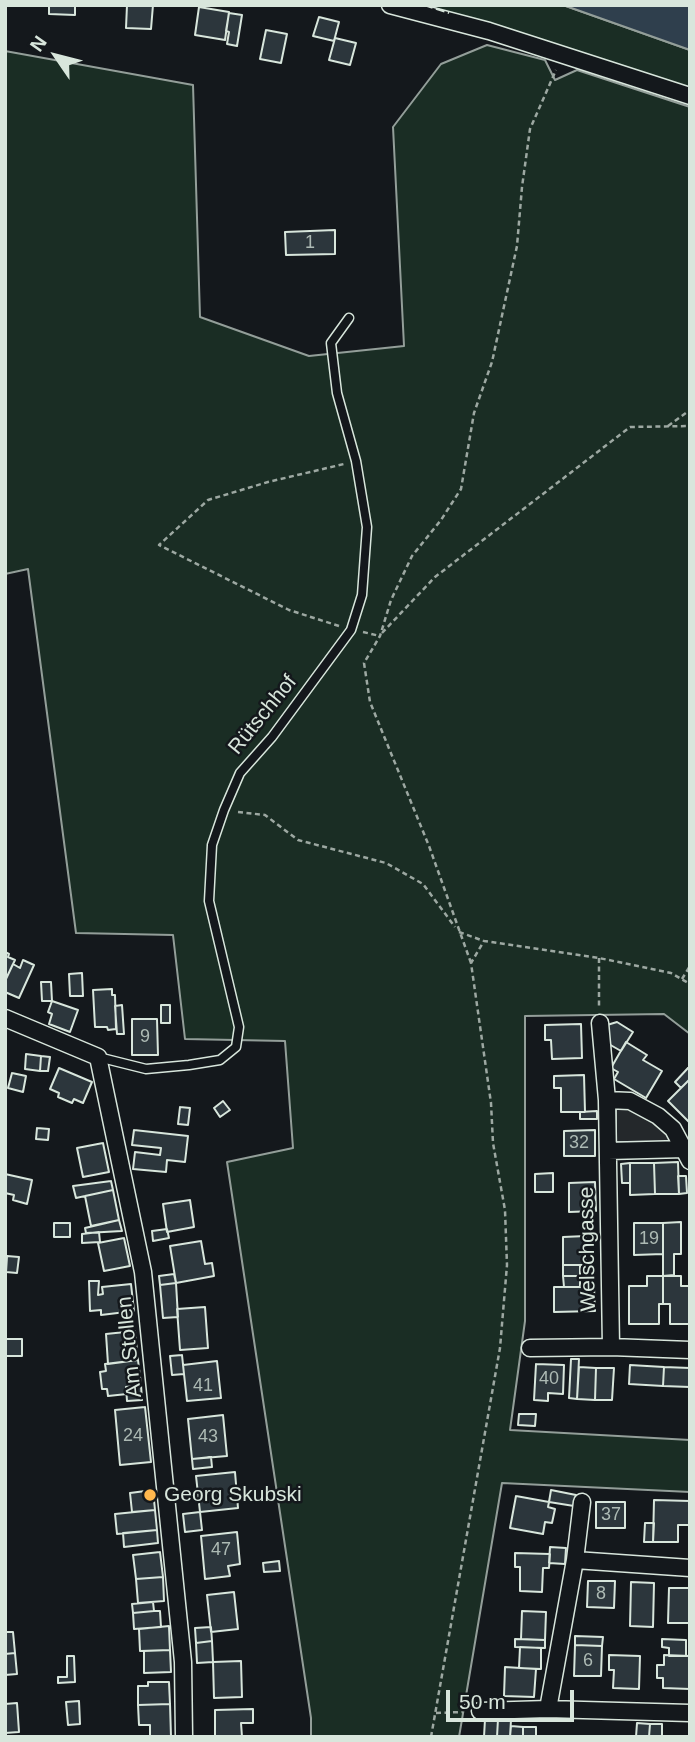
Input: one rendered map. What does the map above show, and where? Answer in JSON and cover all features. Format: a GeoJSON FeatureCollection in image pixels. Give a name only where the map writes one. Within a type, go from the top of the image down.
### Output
{"type":"FeatureCollection","features":[{"type":"Feature","properties":{"kind":"street"},"geometry":{"type":"LineString","coordinates":[[390,5],[489,31],[690,96]]}},
{"type":"Feature","properties":{"kind":"street"},"geometry":{"type":"LineString","coordinates":[[5,1018],[98,1057]]}},
{"type":"Feature","properties":{"kind":"street","name":"Welschgasse"},"geometry":{"type":"LineString","coordinates":[[600,1023],[607,1100],[611,1347]]}},
{"type":"Feature","properties":{"kind":"street","name":"Am Stollen"},"geometry":{"type":"LineString","coordinates":[[98,1057],[143,1272],[183,1662],[184,1737]]}},
{"type":"Feature","properties":{"kind":"street"},"geometry":{"type":"LineString","coordinates":[[607,1100],[630,1101],[658,1116],[673,1129],[687,1155]]}},
{"type":"Feature","properties":{"kind":"street"},"geometry":{"type":"LineString","coordinates":[[608,1150],[687,1155]]}},
{"type":"Feature","properties":{"kind":"street"},"geometry":{"type":"LineString","coordinates":[[530,1348],[690,1350]]}},
{"type":"Feature","properties":{"kind":"street"},"geometry":{"type":"LineString","coordinates":[[548,1709],[575,1560],[582,1502]]}},
{"type":"Feature","properties":{"kind":"street"},"geometry":{"type":"LineString","coordinates":[[575,1560],[690,1568]]}},
{"type":"Feature","properties":{"kind":"street"},"geometry":{"type":"LineString","coordinates":[[480,1712],[548,1709],[690,1713]]}},
{"type":"Feature","properties":{"kind":"lane","name":"Rütschhof"},"geometry":{"type":"LineString","coordinates":[[98,1057],[146,1069],[189,1066],[220,1060],[236,1047],[239,1027],[209,901],[212,845],[240,773],[272,737],[351,630],[362,596],[367,527],[356,461],[337,393],[331,343],[349,318]]}},
{"type":"Feature","properties":{"kind":"path"},"geometry":{"type":"LineString","coordinates":[[380,636],[391,600],[412,556],[441,520],[461,489],[474,413],[492,362],[517,246],[530,129],[563,54]]}},
{"type":"Feature","properties":{"kind":"path"},"geometry":{"type":"LineString","coordinates":[[668,426],[690,410]]}},
{"type":"Feature","properties":{"kind":"path"},"geometry":{"type":"LineString","coordinates":[[431,1737],[500,1348],[508,1265],[505,1210],[493,1143],[491,1103],[471,963],[429,846],[370,702],[364,663],[380,636],[435,577],[630,427],[690,426]]}},
{"type":"Feature","properties":{"kind":"path"},"geometry":{"type":"LineString","coordinates":[[356,461],[268,482],[208,500],[159,545],[289,611],[380,636]]}},
{"type":"Feature","properties":{"kind":"path"},"geometry":{"type":"LineString","coordinates":[[224,810],[265,815],[298,840],[386,863],[423,884],[459,932],[484,942],[599,958],[671,973],[690,984]]}},
{"type":"Feature","properties":{"kind":"path"},"geometry":{"type":"LineString","coordinates":[[471,963],[484,942]]}},
{"type":"Feature","properties":{"kind":"path"},"geometry":{"type":"LineString","coordinates":[[599,958],[600,1023]]}},
{"type":"Feature","properties":{"kind":"path"},"geometry":{"type":"LineString","coordinates":[[682,979],[690,965]]}},
{"type":"Feature","properties":{"kind":"path"},"geometry":{"type":"LineString","coordinates":[[436,1713],[480,1712]]}},
{"type":"Feature","properties":{"kind":"green space"},"geometry":{"type":"Polygon","coordinates":[[[424,5],[563,5],[690,50],[690,89],[424,5]]]}},
{"type":"Feature","properties":{"kind":"green space"},"geometry":{"type":"Polygon","coordinates":[[[487,45],[545,60],[555,80],[577,70],[690,107],[690,1034],[664,1014],[525,1016],[525,1321],[510,1430],[690,1440],[690,1492],[502,1483],[459,1737],[311,1737],[311,1718],[227,1162],[293,1148],[285,1041],[185,1039],[173,935],[76,933],[28,569],[5,574],[5,51],[193,85],[200,317],[309,356],[404,346],[393,127],[441,64],[487,45]]]}},
{"type":"Feature","properties":{"kind":"shaded area"},"geometry":{"type":"Polygon","coordinates":[[[616,1107],[626,1107],[653,1121],[666,1132],[672,1142],[616,1142],[616,1107]]]}},
{"type":"Feature","properties":{"kind":"water"},"geometry":{"type":"Polygon","coordinates":[[[563,5],[690,5],[690,50],[563,5]]]}},
{"type":"Feature","properties":{"kind":"building"},"geometry":{"type":"Polygon","coordinates":[[[49,5],[75,5],[75,15],[49,14],[49,5]]]}},
{"type":"Feature","properties":{"kind":"building"},"geometry":{"type":"Polygon","coordinates":[[[127,5],[153,5],[151,29],[126,28],[127,5]]]}},
{"type":"Feature","properties":{"kind":"building"},"geometry":{"type":"Polygon","coordinates":[[[199,7],[229,12],[225,40],[195,35],[199,7]]]}},
{"type":"Feature","properties":{"kind":"building"},"geometry":{"type":"Polygon","coordinates":[[[229,13],[242,15],[237,46],[227,44],[229,13]]]}},
{"type":"Feature","properties":{"kind":"building"},"geometry":{"type":"Polygon","coordinates":[[[319,17],[339,22],[334,41],[313,36],[319,17]]]}},
{"type":"Feature","properties":{"kind":"building"},"geometry":{"type":"Polygon","coordinates":[[[266,30],[287,34],[281,63],[260,59],[266,30]]]}},
{"type":"Feature","properties":{"kind":"building"},"geometry":{"type":"Polygon","coordinates":[[[335,38],[356,43],[350,65],[329,60],[335,38]]]}},
{"type":"Feature","properties":{"kind":"building"},"geometry":{"type":"Polygon","coordinates":[[[335,230],[335,254],[286,255],[285,232],[335,230]]]}},
{"type":"Feature","properties":{"kind":"building"},"geometry":{"type":"Polygon","coordinates":[[[5,952],[15,960],[5,981],[5,952]]]}},
{"type":"Feature","properties":{"kind":"building"},"geometry":{"type":"Polygon","coordinates":[[[23,960],[34,965],[19,998],[5,992],[5,981],[13,964],[20,968],[23,960]]]}},
{"type":"Feature","properties":{"kind":"building"},"geometry":{"type":"Polygon","coordinates":[[[82,973],[83,996],[70,996],[69,974],[82,973]]]}},
{"type":"Feature","properties":{"kind":"building"},"geometry":{"type":"Polygon","coordinates":[[[41,982],[51,982],[52,1001],[42,1001],[41,982]]]}},
{"type":"Feature","properties":{"kind":"building"},"geometry":{"type":"Polygon","coordinates":[[[112,989],[112,995],[115,995],[116,1029],[95,1027],[93,990],[112,989]]]}},
{"type":"Feature","properties":{"kind":"building"},"geometry":{"type":"Polygon","coordinates":[[[52,1001],[78,1010],[70,1032],[49,1024],[52,1014],[48,1012],[52,1001]]]}},
{"type":"Feature","properties":{"kind":"building"},"geometry":{"type":"Polygon","coordinates":[[[122,1005],[124,1034],[117,1034],[115,1006],[122,1005]]]}},
{"type":"Feature","properties":{"kind":"building"},"geometry":{"type":"Polygon","coordinates":[[[161,1005],[170,1005],[170,1023],[161,1023],[161,1005]]]}},
{"type":"Feature","properties":{"kind":"building"},"geometry":{"type":"Polygon","coordinates":[[[132,1019],[157,1019],[158,1055],[132,1055],[132,1019]]]}},
{"type":"Feature","properties":{"kind":"building"},"geometry":{"type":"Polygon","coordinates":[[[617,1022],[633,1032],[621,1051],[607,1043],[607,1025],[617,1022]]]}},
{"type":"Feature","properties":{"kind":"building"},"geometry":{"type":"Polygon","coordinates":[[[581,1024],[582,1058],[552,1059],[551,1040],[545,1040],[545,1025],[581,1024]]]}},
{"type":"Feature","properties":{"kind":"building"},"geometry":{"type":"Polygon","coordinates":[[[626,1042],[647,1055],[643,1060],[662,1071],[646,1098],[614,1079],[618,1072],[611,1068],[626,1042]]]}},
{"type":"Feature","properties":{"kind":"building"},"geometry":{"type":"Polygon","coordinates":[[[26,1054],[41,1056],[40,1071],[25,1069],[26,1054]]]}},
{"type":"Feature","properties":{"kind":"building"},"geometry":{"type":"Polygon","coordinates":[[[41,1056],[50,1057],[48,1071],[40,1071],[41,1056]]]}},
{"type":"Feature","properties":{"kind":"building"},"geometry":{"type":"Polygon","coordinates":[[[59,1068],[92,1082],[83,1103],[74,1099],[72,1103],[58,1097],[59,1093],[50,1089],[59,1068]]]}},
{"type":"Feature","properties":{"kind":"building"},"geometry":{"type":"Polygon","coordinates":[[[688,1068],[690,1079],[681,1088],[675,1082],[688,1068]]]}},
{"type":"Feature","properties":{"kind":"building"},"geometry":{"type":"Polygon","coordinates":[[[12,1073],[26,1076],[23,1092],[8,1088],[12,1073]]]}},
{"type":"Feature","properties":{"kind":"building"},"geometry":{"type":"Polygon","coordinates":[[[584,1075],[585,1112],[561,1112],[561,1088],[554,1088],[554,1076],[584,1075]]]}},
{"type":"Feature","properties":{"kind":"building"},"geometry":{"type":"Polygon","coordinates":[[[690,1079],[690,1123],[668,1101],[690,1079]]]}},
{"type":"Feature","properties":{"kind":"building"},"geometry":{"type":"Polygon","coordinates":[[[223,1101],[230,1110],[220,1117],[214,1108],[223,1101]]]}},
{"type":"Feature","properties":{"kind":"building"},"geometry":{"type":"Polygon","coordinates":[[[180,1107],[190,1108],[188,1125],[178,1124],[180,1107]]]}},
{"type":"Feature","properties":{"kind":"building"},"geometry":{"type":"Polygon","coordinates":[[[597,1111],[597,1119],[580,1119],[580,1112],[597,1111]]]}},
{"type":"Feature","properties":{"kind":"building"},"geometry":{"type":"Polygon","coordinates":[[[37,1128],[49,1129],[48,1140],[36,1139],[37,1128]]]}},
{"type":"Feature","properties":{"kind":"building"},"geometry":{"type":"Polygon","coordinates":[[[134,1130],[188,1136],[185,1162],[167,1160],[166,1172],[133,1169],[135,1152],[160,1155],[161,1148],[132,1145],[134,1130]]]}},
{"type":"Feature","properties":{"kind":"building"},"geometry":{"type":"Polygon","coordinates":[[[595,1130],[595,1156],[564,1156],[564,1131],[595,1130]]]}},
{"type":"Feature","properties":{"kind":"building"},"geometry":{"type":"Polygon","coordinates":[[[103,1143],[109,1172],[83,1177],[77,1148],[103,1143]]]}},
{"type":"Feature","properties":{"kind":"building"},"geometry":{"type":"Polygon","coordinates":[[[678,1162],[679,1194],[655,1194],[654,1163],[678,1162]]]}},
{"type":"Feature","properties":{"kind":"building"},"geometry":{"type":"Polygon","coordinates":[[[630,1163],[630,1183],[622,1183],[621,1164],[630,1163]]]}},
{"type":"Feature","properties":{"kind":"building"},"geometry":{"type":"Polygon","coordinates":[[[630,1163],[654,1163],[655,1194],[630,1195],[630,1163]]]}},
{"type":"Feature","properties":{"kind":"building"},"geometry":{"type":"Polygon","coordinates":[[[553,1173],[553,1192],[535,1192],[535,1174],[553,1173]]]}},
{"type":"Feature","properties":{"kind":"building"},"geometry":{"type":"Polygon","coordinates":[[[5,1174],[32,1180],[27,1204],[13,1200],[14,1195],[5,1193],[5,1174]]]}},
{"type":"Feature","properties":{"kind":"building"},"geometry":{"type":"Polygon","coordinates":[[[678,1176],[686,1176],[687,1193],[679,1194],[678,1176]]]}},
{"type":"Feature","properties":{"kind":"building"},"geometry":{"type":"Polygon","coordinates":[[[111,1181],[113,1190],[76,1198],[73,1186],[111,1181]]]}},
{"type":"Feature","properties":{"kind":"building"},"geometry":{"type":"Polygon","coordinates":[[[595,1182],[596,1211],[569,1212],[569,1183],[595,1182]]]}},
{"type":"Feature","properties":{"kind":"building"},"geometry":{"type":"Polygon","coordinates":[[[113,1190],[119,1220],[91,1226],[85,1196],[113,1190]]]}},
{"type":"Feature","properties":{"kind":"building"},"geometry":{"type":"Polygon","coordinates":[[[190,1200],[194,1227],[167,1232],[163,1204],[190,1200]]]}},
{"type":"Feature","properties":{"kind":"building"},"geometry":{"type":"Polygon","coordinates":[[[119,1220],[122,1231],[86,1233],[85,1228],[119,1220]]]}},
{"type":"Feature","properties":{"kind":"building"},"geometry":{"type":"Polygon","coordinates":[[[681,1222],[681,1254],[674,1254],[674,1275],[663,1276],[663,1223],[681,1222]]]}},
{"type":"Feature","properties":{"kind":"building"},"geometry":{"type":"Polygon","coordinates":[[[54,1223],[70,1223],[70,1237],[54,1237],[54,1223]]]}},
{"type":"Feature","properties":{"kind":"building"},"geometry":{"type":"Polygon","coordinates":[[[634,1223],[663,1223],[663,1254],[634,1255],[634,1223]]]}},
{"type":"Feature","properties":{"kind":"building"},"geometry":{"type":"Polygon","coordinates":[[[167,1229],[169,1238],[153,1241],[152,1231],[167,1229]]]}},
{"type":"Feature","properties":{"kind":"building"},"geometry":{"type":"Polygon","coordinates":[[[99,1232],[100,1242],[82,1243],[82,1234],[99,1232]]]}},
{"type":"Feature","properties":{"kind":"building"},"geometry":{"type":"Polygon","coordinates":[[[586,1236],[586,1265],[563,1265],[563,1237],[586,1236]]]}},
{"type":"Feature","properties":{"kind":"building"},"geometry":{"type":"Polygon","coordinates":[[[124,1238],[130,1266],[104,1271],[98,1243],[124,1238]]]}},
{"type":"Feature","properties":{"kind":"building"},"geometry":{"type":"Polygon","coordinates":[[[201,1241],[205,1264],[212,1263],[214,1276],[176,1283],[170,1246],[201,1241]]]}},
{"type":"Feature","properties":{"kind":"building"},"geometry":{"type":"Polygon","coordinates":[[[7,1256],[19,1257],[17,1273],[6,1272],[7,1256]]]}},
{"type":"Feature","properties":{"kind":"building"},"geometry":{"type":"Polygon","coordinates":[[[563,1265],[580,1265],[580,1276],[563,1276],[563,1265]]]}},
{"type":"Feature","properties":{"kind":"building"},"geometry":{"type":"Polygon","coordinates":[[[174,1274],[176,1283],[160,1285],[159,1276],[174,1274]]]}},
{"type":"Feature","properties":{"kind":"building"},"geometry":{"type":"Polygon","coordinates":[[[563,1276],[580,1276],[580,1287],[564,1287],[563,1276]]]}},
{"type":"Feature","properties":{"kind":"building"},"geometry":{"type":"Polygon","coordinates":[[[647,1276],[663,1276],[663,1304],[659,1304],[659,1324],[629,1324],[629,1286],[647,1286],[647,1276]]]}},
{"type":"Feature","properties":{"kind":"building"},"geometry":{"type":"Polygon","coordinates":[[[663,1276],[681,1276],[681,1286],[690,1286],[690,1324],[670,1324],[670,1304],[663,1304],[663,1276]]]}},
{"type":"Feature","properties":{"kind":"building"},"geometry":{"type":"Polygon","coordinates":[[[89,1281],[99,1281],[98,1295],[103,1294],[102,1287],[131,1284],[134,1311],[101,1315],[101,1310],[90,1311],[89,1281]]]}},
{"type":"Feature","properties":{"kind":"building"},"geometry":{"type":"Polygon","coordinates":[[[176,1283],[178,1317],[163,1318],[160,1285],[176,1283]]]}},
{"type":"Feature","properties":{"kind":"building"},"geometry":{"type":"Polygon","coordinates":[[[554,1287],[594,1287],[595,1311],[554,1312],[554,1287]]]}},
{"type":"Feature","properties":{"kind":"building"},"geometry":{"type":"Polygon","coordinates":[[[205,1307],[208,1348],[180,1350],[177,1309],[205,1307]]]}},
{"type":"Feature","properties":{"kind":"building"},"geometry":{"type":"Polygon","coordinates":[[[135,1331],[138,1360],[108,1364],[106,1334],[135,1331]]]}},
{"type":"Feature","properties":{"kind":"building"},"geometry":{"type":"Polygon","coordinates":[[[5,1339],[22,1339],[22,1356],[5,1356],[5,1339]]]}},
{"type":"Feature","properties":{"kind":"building"},"geometry":{"type":"Polygon","coordinates":[[[182,1355],[184,1374],[172,1375],[170,1356],[182,1355]]]}},
{"type":"Feature","properties":{"kind":"building"},"geometry":{"type":"Polygon","coordinates":[[[571,1359],[579,1359],[577,1399],[569,1398],[571,1359]]]}},
{"type":"Feature","properties":{"kind":"building"},"geometry":{"type":"Polygon","coordinates":[[[138,1360],[141,1385],[126,1387],[127,1394],[108,1396],[107,1389],[102,1389],[100,1372],[106,1371],[105,1364],[138,1360]]]}},
{"type":"Feature","properties":{"kind":"building"},"geometry":{"type":"Polygon","coordinates":[[[217,1361],[221,1398],[187,1401],[183,1365],[217,1361]]]}},
{"type":"Feature","properties":{"kind":"building"},"geometry":{"type":"Polygon","coordinates":[[[536,1364],[564,1365],[563,1394],[548,1393],[548,1401],[534,1400],[536,1364]]]}},
{"type":"Feature","properties":{"kind":"building"},"geometry":{"type":"Polygon","coordinates":[[[630,1365],[664,1367],[663,1386],[629,1384],[630,1365]]]}},
{"type":"Feature","properties":{"kind":"building"},"geometry":{"type":"Polygon","coordinates":[[[579,1367],[596,1368],[595,1400],[577,1399],[579,1367]]]}},
{"type":"Feature","properties":{"kind":"building"},"geometry":{"type":"Polygon","coordinates":[[[664,1367],[690,1368],[690,1387],[663,1386],[664,1367]]]}},
{"type":"Feature","properties":{"kind":"building"},"geometry":{"type":"Polygon","coordinates":[[[596,1368],[614,1368],[612,1400],[595,1400],[596,1368]]]}},
{"type":"Feature","properties":{"kind":"building"},"geometry":{"type":"Polygon","coordinates":[[[141,1385],[142,1400],[127,1401],[126,1387],[141,1385]]]}},
{"type":"Feature","properties":{"kind":"building"},"geometry":{"type":"Polygon","coordinates":[[[145,1407],[151,1462],[120,1465],[115,1410],[145,1407]]]}},
{"type":"Feature","properties":{"kind":"building"},"geometry":{"type":"Polygon","coordinates":[[[519,1414],[536,1414],[535,1426],[518,1425],[519,1414]]]}},
{"type":"Feature","properties":{"kind":"building"},"geometry":{"type":"Polygon","coordinates":[[[223,1415],[227,1456],[192,1459],[188,1419],[223,1415]]]}},
{"type":"Feature","properties":{"kind":"building"},"geometry":{"type":"Polygon","coordinates":[[[211,1457],[212,1467],[193,1469],[192,1459],[211,1457]]]}},
{"type":"Feature","properties":{"kind":"building"},"geometry":{"type":"Polygon","coordinates":[[[235,1472],[238,1508],[200,1512],[196,1476],[235,1472]]]}},
{"type":"Feature","properties":{"kind":"building"},"geometry":{"type":"Polygon","coordinates":[[[153,1490],[155,1510],[132,1512],[130,1493],[153,1490]]]}},
{"type":"Feature","properties":{"kind":"building"},"geometry":{"type":"Polygon","coordinates":[[[551,1490],[576,1495],[574,1506],[549,1502],[551,1490]]]}},
{"type":"Feature","properties":{"kind":"building"},"geometry":{"type":"Polygon","coordinates":[[[516,1496],[549,1502],[548,1507],[555,1509],[552,1523],[545,1522],[543,1534],[510,1528],[516,1496]]]}},
{"type":"Feature","properties":{"kind":"building"},"geometry":{"type":"Polygon","coordinates":[[[654,1500],[690,1501],[690,1525],[678,1525],[678,1542],[653,1542],[654,1500]]]}},
{"type":"Feature","properties":{"kind":"building"},"geometry":{"type":"Polygon","coordinates":[[[596,1502],[625,1502],[625,1528],[596,1528],[596,1502]]]}},
{"type":"Feature","properties":{"kind":"building"},"geometry":{"type":"Polygon","coordinates":[[[155,1510],[157,1530],[117,1534],[115,1514],[155,1510]]]}},
{"type":"Feature","properties":{"kind":"building"},"geometry":{"type":"Polygon","coordinates":[[[200,1512],[202,1530],[185,1532],[183,1514],[200,1512]]]}},
{"type":"Feature","properties":{"kind":"building"},"geometry":{"type":"Polygon","coordinates":[[[645,1523],[654,1523],[653,1542],[644,1542],[645,1523]]]}},
{"type":"Feature","properties":{"kind":"building"},"geometry":{"type":"Polygon","coordinates":[[[157,1530],[158,1543],[124,1547],[123,1533],[157,1530]]]}},
{"type":"Feature","properties":{"kind":"building"},"geometry":{"type":"Polygon","coordinates":[[[237,1532],[240,1564],[228,1566],[230,1576],[205,1579],[201,1536],[237,1532]]]}},
{"type":"Feature","properties":{"kind":"building"},"geometry":{"type":"Polygon","coordinates":[[[550,1547],[566,1548],[565,1564],[549,1563],[550,1547]]]}},
{"type":"Feature","properties":{"kind":"building"},"geometry":{"type":"Polygon","coordinates":[[[160,1552],[163,1577],[136,1579],[133,1555],[160,1552]]]}},
{"type":"Feature","properties":{"kind":"building"},"geometry":{"type":"Polygon","coordinates":[[[515,1553],[550,1554],[549,1568],[543,1568],[542,1592],[520,1591],[520,1567],[515,1567],[515,1553]]]}},
{"type":"Feature","properties":{"kind":"building"},"geometry":{"type":"Polygon","coordinates":[[[279,1561],[280,1571],[264,1572],[263,1563],[279,1561]]]}},
{"type":"Feature","properties":{"kind":"building"},"geometry":{"type":"Polygon","coordinates":[[[163,1577],[164,1601],[138,1603],[136,1579],[163,1577]]]}},
{"type":"Feature","properties":{"kind":"building"},"geometry":{"type":"Polygon","coordinates":[[[588,1581],[615,1581],[614,1608],[587,1607],[588,1581]]]}},
{"type":"Feature","properties":{"kind":"building"},"geometry":{"type":"Polygon","coordinates":[[[631,1582],[654,1583],[653,1627],[630,1626],[631,1582]]]}},
{"type":"Feature","properties":{"kind":"building"},"geometry":{"type":"Polygon","coordinates":[[[669,1588],[690,1588],[690,1623],[668,1623],[669,1588]]]}},
{"type":"Feature","properties":{"kind":"building"},"geometry":{"type":"Polygon","coordinates":[[[234,1592],[238,1629],[211,1632],[207,1595],[234,1592]]]}},
{"type":"Feature","properties":{"kind":"building"},"geometry":{"type":"Polygon","coordinates":[[[153,1602],[154,1611],[133,1613],[132,1604],[153,1602]]]}},
{"type":"Feature","properties":{"kind":"building"},"geometry":{"type":"Polygon","coordinates":[[[160,1611],[161,1627],[134,1629],[133,1613],[160,1611]]]}},
{"type":"Feature","properties":{"kind":"building"},"geometry":{"type":"Polygon","coordinates":[[[522,1611],[546,1612],[545,1640],[521,1639],[522,1611]]]}},
{"type":"Feature","properties":{"kind":"building"},"geometry":{"type":"Polygon","coordinates":[[[169,1626],[170,1650],[140,1651],[139,1629],[169,1626]]]}},
{"type":"Feature","properties":{"kind":"building"},"geometry":{"type":"Polygon","coordinates":[[[211,1627],[212,1641],[196,1643],[195,1628],[211,1627]]]}},
{"type":"Feature","properties":{"kind":"building"},"geometry":{"type":"Polygon","coordinates":[[[5,1632],[13,1632],[15,1653],[5,1654],[5,1632]]]}},
{"type":"Feature","properties":{"kind":"building"},"geometry":{"type":"Polygon","coordinates":[[[575,1636],[603,1637],[602,1646],[575,1645],[575,1636]]]}},
{"type":"Feature","properties":{"kind":"building"},"geometry":{"type":"Polygon","coordinates":[[[515,1639],[545,1640],[545,1648],[515,1647],[515,1639]]]}},
{"type":"Feature","properties":{"kind":"building"},"geometry":{"type":"Polygon","coordinates":[[[662,1639],[686,1640],[686,1656],[669,1656],[669,1648],[662,1647],[662,1639]]]}},
{"type":"Feature","properties":{"kind":"building"},"geometry":{"type":"Polygon","coordinates":[[[212,1641],[213,1662],[197,1663],[196,1643],[212,1641]]]}},
{"type":"Feature","properties":{"kind":"building"},"geometry":{"type":"Polygon","coordinates":[[[575,1645],[602,1646],[601,1676],[574,1676],[575,1645]]]}},
{"type":"Feature","properties":{"kind":"building"},"geometry":{"type":"Polygon","coordinates":[[[520,1647],[541,1648],[541,1669],[519,1668],[520,1647]]]}},
{"type":"Feature","properties":{"kind":"building"},"geometry":{"type":"Polygon","coordinates":[[[170,1650],[171,1672],[144,1673],[144,1651],[170,1650]]]}},
{"type":"Feature","properties":{"kind":"building"},"geometry":{"type":"Polygon","coordinates":[[[15,1653],[17,1674],[5,1675],[5,1654],[15,1653]]]}},
{"type":"Feature","properties":{"kind":"building"},"geometry":{"type":"Polygon","coordinates":[[[609,1655],[640,1656],[639,1689],[613,1688],[614,1670],[609,1670],[609,1655]]]}},
{"type":"Feature","properties":{"kind":"building"},"geometry":{"type":"Polygon","coordinates":[[[664,1655],[690,1656],[690,1689],[663,1688],[663,1678],[657,1678],[657,1665],[664,1665],[664,1655]]]}},
{"type":"Feature","properties":{"kind":"building"},"geometry":{"type":"Polygon","coordinates":[[[67,1656],[74,1656],[75,1682],[58,1683],[58,1677],[67,1677],[67,1656]]]}},
{"type":"Feature","properties":{"kind":"building"},"geometry":{"type":"Polygon","coordinates":[[[241,1661],[242,1697],[214,1698],[213,1662],[241,1661]]]}},
{"type":"Feature","properties":{"kind":"building"},"geometry":{"type":"Polygon","coordinates":[[[505,1667],[536,1669],[534,1697],[504,1696],[505,1667]]]}},
{"type":"Feature","properties":{"kind":"building"},"geometry":{"type":"Polygon","coordinates":[[[148,1682],[169,1682],[170,1704],[138,1705],[138,1686],[148,1686],[148,1682]]]}},
{"type":"Feature","properties":{"kind":"building"},"geometry":{"type":"Polygon","coordinates":[[[79,1701],[80,1724],[68,1725],[66,1702],[79,1701]]]}},
{"type":"Feature","properties":{"kind":"building"},"geometry":{"type":"Polygon","coordinates":[[[17,1703],[19,1732],[5,1733],[5,1704],[17,1703]]]}},
{"type":"Feature","properties":{"kind":"building"},"geometry":{"type":"Polygon","coordinates":[[[170,1704],[171,1737],[150,1737],[150,1725],[139,1725],[138,1705],[170,1704]]]}},
{"type":"Feature","properties":{"kind":"building"},"geometry":{"type":"Polygon","coordinates":[[[253,1709],[253,1723],[241,1723],[242,1737],[215,1737],[215,1710],[253,1709]]]}},
{"type":"Feature","properties":{"kind":"building"},"geometry":{"type":"Polygon","coordinates":[[[485,1719],[498,1719],[497,1737],[484,1737],[485,1719]]]}},
{"type":"Feature","properties":{"kind":"building"},"geometry":{"type":"Polygon","coordinates":[[[498,1719],[511,1720],[510,1737],[497,1737],[498,1719]]]}},
{"type":"Feature","properties":{"kind":"building"},"geometry":{"type":"Polygon","coordinates":[[[637,1723],[650,1724],[649,1737],[636,1737],[637,1723]]]}},
{"type":"Feature","properties":{"kind":"building"},"geometry":{"type":"Polygon","coordinates":[[[650,1724],[662,1724],[662,1737],[649,1737],[650,1724]]]}},
{"type":"Feature","properties":{"kind":"building"},"geometry":{"type":"Polygon","coordinates":[[[511,1726],[523,1727],[523,1737],[510,1737],[511,1726]]]}},
{"type":"Feature","properties":{"kind":"building"},"geometry":{"type":"Polygon","coordinates":[[[523,1727],[536,1727],[536,1737],[523,1737],[523,1727]]]}},
{"type":"Feature","properties":{"kind":"fence"},"geometry":{"type":"LineString","coordinates":[[424,5],[449,13]]}},
{"type":"Feature","properties":{"kind":"place","name":"Georg Skubski"},"geometry":{"type":"Point","coordinates":[150,1495]}}]}
